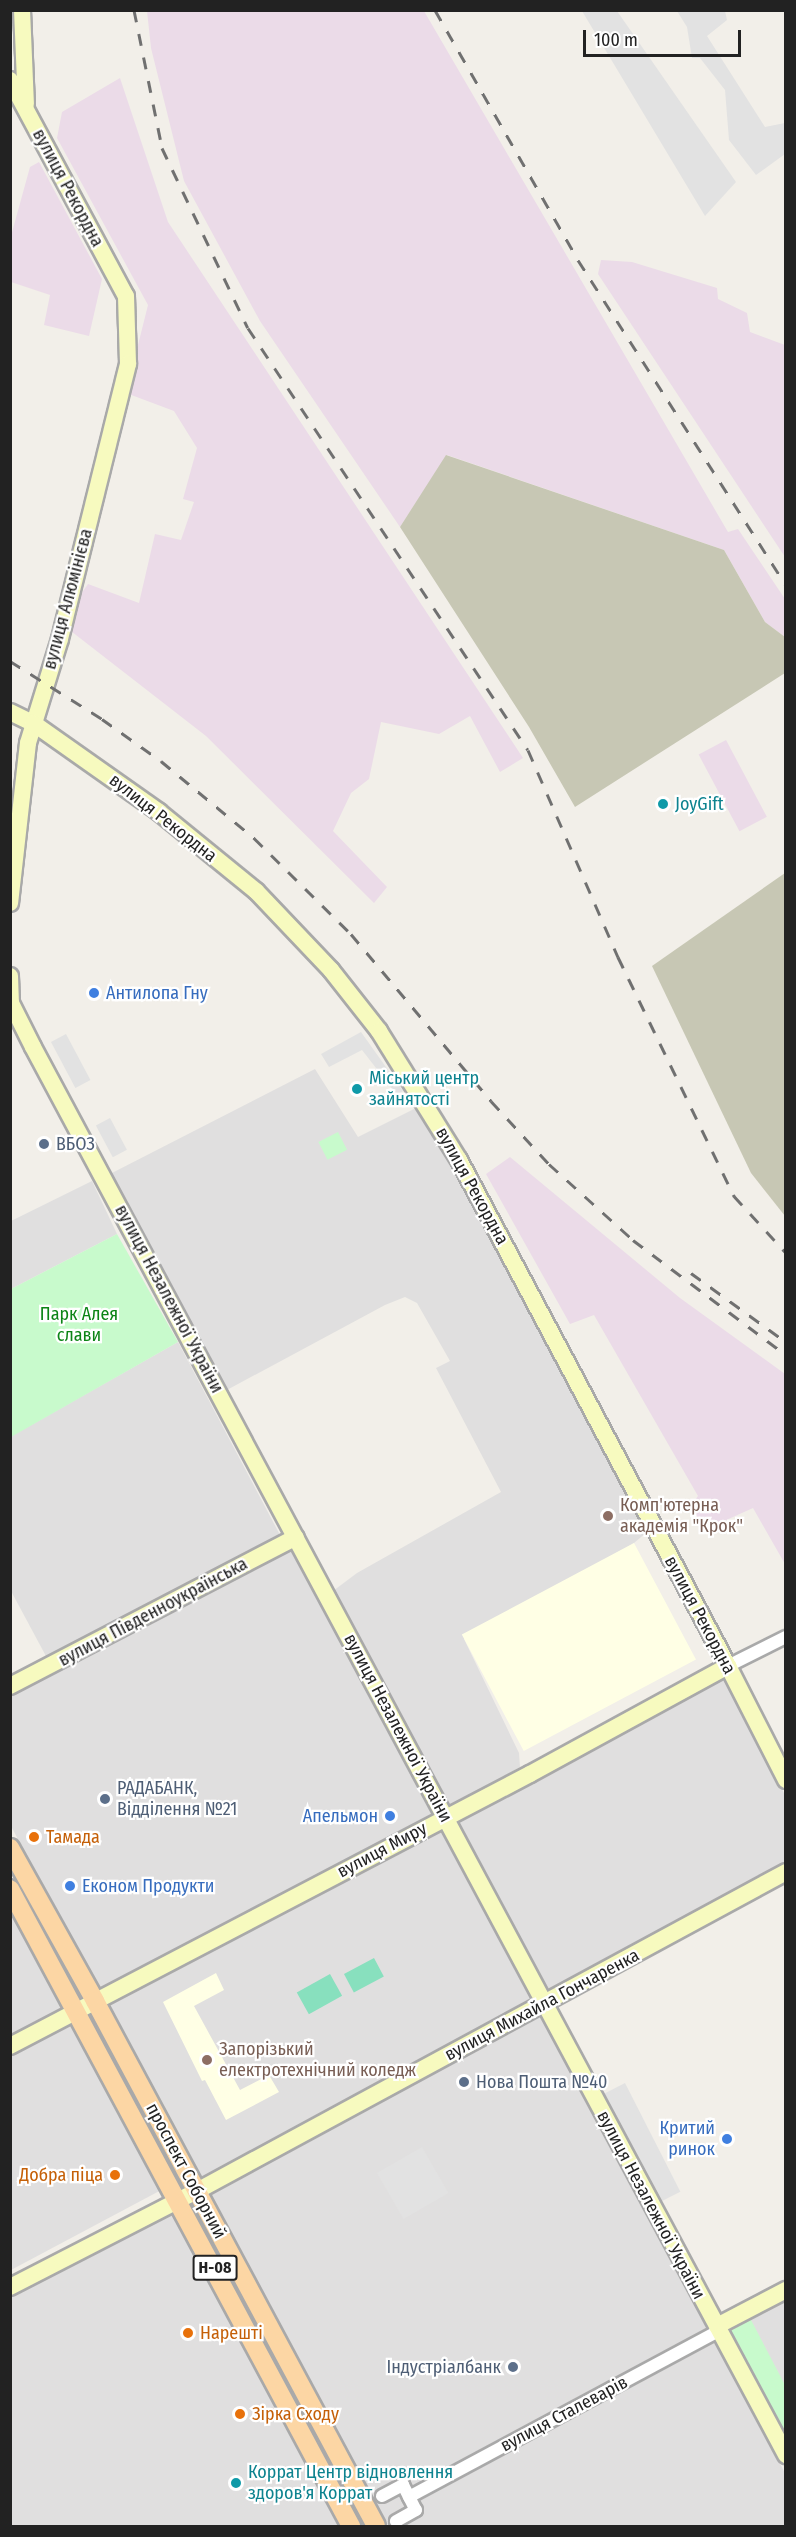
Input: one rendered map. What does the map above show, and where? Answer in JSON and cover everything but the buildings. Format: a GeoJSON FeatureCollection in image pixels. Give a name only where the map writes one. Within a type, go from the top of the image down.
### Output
{"type":"FeatureCollection","features":[{"type":"Feature","properties":{"kind":"main road","name":"проспект Соборний"},"geometry":{"type":"LineString","coordinates":[[10,1848],[95,2001],[376,2526]]}},
{"type":"Feature","properties":{"kind":"main road","name":"проспект Соборний"},"geometry":{"type":"LineString","coordinates":[[10,1889],[178,2199],[351,2526]]}},
{"type":"Feature","properties":{"kind":"street"},"geometry":{"type":"LineString","coordinates":[[22,10],[26,108]]}},
{"type":"Feature","properties":{"kind":"street","name":"вулиця Рекордна"},"geometry":{"type":"LineString","coordinates":[[10,80],[126,296]]}},
{"type":"Feature","properties":{"kind":"street","name":"вулиця Алюмінієва"},"geometry":{"type":"LineString","coordinates":[[10,903],[33,723],[60,639],[129,364],[126,296]]}},
{"type":"Feature","properties":{"kind":"street","name":"вулиця Рекордна"},"geometry":{"type":"LineString","coordinates":[[10,712],[33,723],[159,812],[256,891],[331,970],[379,1031],[459,1160],[728,1666],[786,1780]]}},
{"type":"Feature","properties":{"kind":"street"},"geometry":{"type":"LineString","coordinates":[[10,976],[11,1002]]}},
{"type":"Feature","properties":{"kind":"street","name":"вулиця Незалежної України"},"geometry":{"type":"LineString","coordinates":[[11,1002],[786,2455]]}},
{"type":"Feature","properties":{"kind":"street","name":"вулиця Південноукраїнська"},"geometry":{"type":"LineString","coordinates":[[10,1686],[296,1537]]}},
{"type":"Feature","properties":{"kind":"street","name":"вулиця Миру"},"geometry":{"type":"LineString","coordinates":[[10,2046],[530,1774],[786,1637]]}},
{"type":"Feature","properties":{"kind":"street","name":"вулиця Михайла Гончаренка"},"geometry":{"type":"LineString","coordinates":[[10,2287],[197,2191],[786,1872]]}},
{"type":"Feature","properties":{"kind":"street","name":"вулиця Сталеварів"},"geometry":{"type":"LineString","coordinates":[[410,2497],[786,2290]]}},
{"type":"Feature","properties":{"kind":"street"},"geometry":{"type":"LineString","coordinates":[[382,2496],[403,2485],[410,2497],[416,2510],[396,2521]]}},
{"type":"Feature","properties":{"kind":"shaded area"},"geometry":{"type":"Polygon","coordinates":[[[147,11],[424,11],[728,532],[738,529],[785,599],[785,637],[765,622],[724,550],[447,455],[400,527],[260,321],[184,181],[151,48],[147,11]]]}},
{"type":"Feature","properties":{"kind":"shaded area"},"geometry":{"type":"Polygon","coordinates":[[[582,11],[617,11],[736,182],[705,216],[582,11]]]}},
{"type":"Feature","properties":{"kind":"shaded area"},"geometry":{"type":"Polygon","coordinates":[[[677,11],[725,11],[727,20],[707,36],[765,127],[785,123],[785,154],[756,175],[729,140],[725,90],[700,58],[692,58],[687,27],[677,11]]]}},
{"type":"Feature","properties":{"kind":"shaded area"},"geometry":{"type":"Polygon","coordinates":[[[120,78],[168,222],[523,758],[500,772],[470,716],[439,734],[381,722],[369,779],[351,793],[333,831],[387,887],[374,903],[206,736],[67,628],[72,607],[88,584],[139,603],[155,534],[181,540],[194,502],[183,499],[197,448],[174,411],[126,393],[148,305],[57,138],[62,112],[120,78]]]}},
{"type":"Feature","properties":{"kind":"shaded area"},"geometry":{"type":"Polygon","coordinates":[[[39,162],[102,279],[89,336],[44,325],[50,295],[11,282],[11,236],[30,167],[39,162]]]}},
{"type":"Feature","properties":{"kind":"shaded area"},"geometry":{"type":"Polygon","coordinates":[[[601,260],[632,262],[717,288],[718,299],[747,313],[750,332],[785,345],[785,557],[598,274],[601,260]]]}},
{"type":"Feature","properties":{"kind":"shaded area"},"geometry":{"type":"Polygon","coordinates":[[[446,455],[724,550],[765,622],[785,637],[785,673],[575,807],[529,727],[400,527],[446,455]]]}},
{"type":"Feature","properties":{"kind":"shaded area"},"geometry":{"type":"Polygon","coordinates":[[[726,740],[767,817],[739,831],[699,755],[726,740]]]}},
{"type":"Feature","properties":{"kind":"shaded area"},"geometry":{"type":"Polygon","coordinates":[[[785,873],[785,1216],[751,1173],[652,966],[785,873]]]}},
{"type":"Feature","properties":{"kind":"shaded area"},"geometry":{"type":"Polygon","coordinates":[[[361,1032],[403,1091],[397,1095],[362,1050],[329,1067],[321,1054],[361,1032]]]}},
{"type":"Feature","properties":{"kind":"shaded area"},"geometry":{"type":"Polygon","coordinates":[[[66,1034],[90,1080],[75,1088],[51,1042],[66,1034]]]}},
{"type":"Feature","properties":{"kind":"shaded area"},"geometry":{"type":"Polygon","coordinates":[[[315,1069],[358,1137],[420,1106],[647,1532],[634,1543],[464,1639],[519,1753],[520,1767],[445,1810],[333,1591],[357,1573],[501,1492],[436,1368],[450,1361],[417,1303],[405,1297],[385,1305],[225,1391],[110,1174],[315,1069]]]}},
{"type":"Feature","properties":{"kind":"shaded area"},"geometry":{"type":"Polygon","coordinates":[[[110,1118],[127,1150],[113,1157],[96,1126],[110,1118]]]}},
{"type":"Feature","properties":{"kind":"shaded area"},"geometry":{"type":"Polygon","coordinates":[[[510,1157],[680,1298],[785,1374],[785,1564],[753,1508],[704,1530],[691,1505],[698,1496],[594,1315],[570,1324],[486,1174],[510,1157]]]}},
{"type":"Feature","properties":{"kind":"shaded area"},"geometry":{"type":"Polygon","coordinates":[[[92,1181],[117,1234],[11,1289],[11,1221],[92,1181]]]}},
{"type":"Feature","properties":{"kind":"shaded area"},"geometry":{"type":"Polygon","coordinates":[[[178,1342],[280,1535],[47,1658],[11,1591],[10,1437],[178,1342]]]}},
{"type":"Feature","properties":{"kind":"shaded area"},"geometry":{"type":"Polygon","coordinates":[[[634,1543],[696,1660],[524,1751],[462,1635],[634,1543]]]}},
{"type":"Feature","properties":{"kind":"shaded area"},"geometry":{"type":"Polygon","coordinates":[[[291,1548],[434,1816],[98,1991],[11,1826],[11,1695],[291,1548]]]}},
{"type":"Feature","properties":{"kind":"shaded area"},"geometry":{"type":"Polygon","coordinates":[[[723,1676],[785,1795],[785,1864],[548,1994],[454,1819],[723,1676]]]}},
{"type":"Feature","properties":{"kind":"shaded area"},"geometry":{"type":"Polygon","coordinates":[[[442,1827],[535,2003],[198,2182],[105,2006],[442,1827]]]}},
{"type":"Feature","properties":{"kind":"shaded area"},"geometry":{"type":"Polygon","coordinates":[[[10,1904],[67,2009],[10,2040],[10,1904]]]}},
{"type":"Feature","properties":{"kind":"shaded area","name":"Запорізький електротехнічний коледж"},"geometry":{"type":"Polygon","coordinates":[[[216,1973],[224,1990],[194,2006],[240,2090],[269,2075],[279,2092],[226,2120],[205,2080],[202,2081],[163,2002],[216,1973]]]}},
{"type":"Feature","properties":{"kind":"shaded area"},"geometry":{"type":"Polygon","coordinates":[[[539,2012],[785,2473],[785,2526],[382,2526],[204,2193],[539,2012]]]}},
{"type":"Feature","properties":{"kind":"shaded area"},"geometry":{"type":"Polygon","coordinates":[[[73,2020],[165,2188],[11,2270],[11,2055],[73,2020]]]}},
{"type":"Feature","properties":{"kind":"shaded area"},"geometry":{"type":"Polygon","coordinates":[[[625,2083],[680,2192],[655,2205],[599,2096],[625,2083]]]}},
{"type":"Feature","properties":{"kind":"shaded area"},"geometry":{"type":"Polygon","coordinates":[[[422,2147],[448,2193],[403,2219],[377,2173],[422,2147]]]}},
{"type":"Feature","properties":{"kind":"shaded area"},"geometry":{"type":"Polygon","coordinates":[[[175,2208],[341,2526],[11,2526],[11,2293],[175,2208]]]}},
{"type":"Feature","properties":{"kind":"shaded area"},"geometry":{"type":"Polygon","coordinates":[[[785,2298],[785,2447],[723,2330],[785,2298]]]}},
{"type":"Feature","properties":{"kind":"green space"},"geometry":{"type":"Polygon","coordinates":[[[338,1132],[347,1150],[327,1160],[318,1142],[338,1132]]]}},
{"type":"Feature","properties":{"kind":"green space","name":"Парк Алея слави"},"geometry":{"type":"Polygon","coordinates":[[[117,1234],[178,1342],[11,1437],[11,1289],[117,1234]]]}},
{"type":"Feature","properties":{"kind":"green space"},"geometry":{"type":"Polygon","coordinates":[[[374,1958],[384,1977],[354,1993],[344,1974],[374,1958]]]}},
{"type":"Feature","properties":{"kind":"green space"},"geometry":{"type":"Polygon","coordinates":[[[330,1974],[342,1996],[309,2014],[297,1992],[330,1974]]]}},
{"type":"Feature","properties":{"kind":"green space"},"geometry":{"type":"Polygon","coordinates":[[[750,2318],[785,2385],[785,2442],[727,2331],[750,2318]]]}},
{"type":"Feature","properties":{"kind":"railway"},"geometry":{"type":"LineString","coordinates":[[134,10],[162,148],[248,328],[528,750],[618,957],[734,1196],[786,1253]]}},
{"type":"Feature","properties":{"kind":"railway"},"geometry":{"type":"LineString","coordinates":[[435,10],[578,260],[786,585]]}},
{"type":"Feature","properties":{"kind":"railway"},"geometry":{"type":"LineString","coordinates":[[10,661],[102,719],[161,761],[254,838],[351,934],[491,1101],[549,1164],[633,1240],[786,1355]]}},
{"type":"Feature","properties":{"kind":"railway"},"geometry":{"type":"LineString","coordinates":[[691,1273],[786,1342]]}},
{"type":"Feature","properties":{"kind":"place","name":"JoyGift"},"geometry":{"type":"Point","coordinates":[663,804]}},
{"type":"Feature","properties":{"kind":"place","name":"Антилопа Гну"},"geometry":{"type":"Point","coordinates":[94,993]}},
{"type":"Feature","properties":{"kind":"place","name":"Міський центр зайнятості"},"geometry":{"type":"Point","coordinates":[357,1089]}},
{"type":"Feature","properties":{"kind":"place","name":"ВБОЗ"},"geometry":{"type":"Point","coordinates":[44,1144]}},
{"type":"Feature","properties":{"kind":"place","name":"Комп'ютерна академія \"Крок\""},"geometry":{"type":"Point","coordinates":[608,1516]}},
{"type":"Feature","properties":{"kind":"place","name":"РАДАБАНК, Відділення №21"},"geometry":{"type":"Point","coordinates":[105,1799]}},
{"type":"Feature","properties":{"kind":"place","name":"Апельмон"},"geometry":{"type":"Point","coordinates":[390,1816]}},
{"type":"Feature","properties":{"kind":"place","name":"Тамада"},"geometry":{"type":"Point","coordinates":[34,1837]}},
{"type":"Feature","properties":{"kind":"place","name":"Економ Продукти"},"geometry":{"type":"Point","coordinates":[70,1886]}},
{"type":"Feature","properties":{"kind":"place","name":"Запорізький електротехнічний коледж"},"geometry":{"type":"Point","coordinates":[207,2060]}},
{"type":"Feature","properties":{"kind":"place","name":"Нова Пошта №40"},"geometry":{"type":"Point","coordinates":[464,2082]}},
{"type":"Feature","properties":{"kind":"place","name":"Критий ринок"},"geometry":{"type":"Point","coordinates":[727,2139]}},
{"type":"Feature","properties":{"kind":"place","name":"Добра піца"},"geometry":{"type":"Point","coordinates":[115,2175]}},
{"type":"Feature","properties":{"kind":"place","name":"Нарешті"},"geometry":{"type":"Point","coordinates":[188,2333]}},
{"type":"Feature","properties":{"kind":"place","name":"Індустріалбанк"},"geometry":{"type":"Point","coordinates":[513,2367]}},
{"type":"Feature","properties":{"kind":"place","name":"Зірка Сходу"},"geometry":{"type":"Point","coordinates":[240,2414]}},
{"type":"Feature","properties":{"kind":"place","name":"Коррат Центр відновлення здоров'я Коррат"},"geometry":{"type":"Point","coordinates":[236,2483]}}]}
